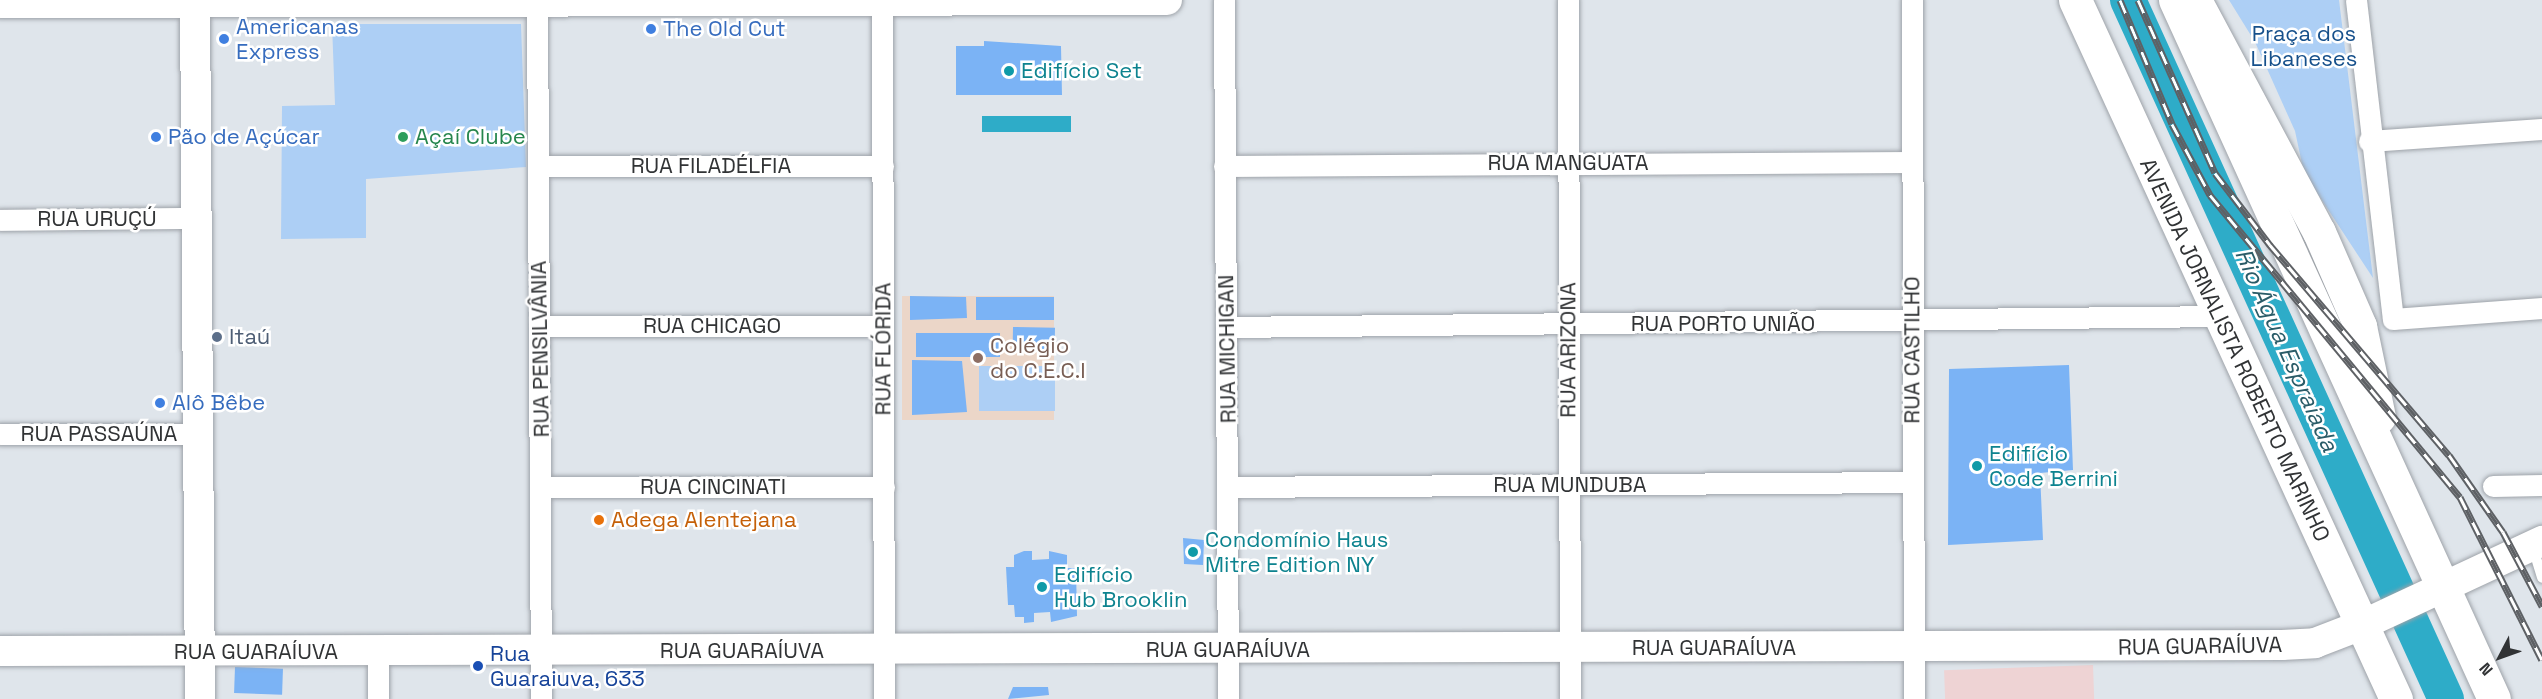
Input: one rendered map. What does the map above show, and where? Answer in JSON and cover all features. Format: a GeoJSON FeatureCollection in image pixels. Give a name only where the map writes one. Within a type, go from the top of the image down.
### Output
{"type":"FeatureCollection","features":[{"type":"Feature","properties":{"kind":"main road","name":"AVENIDA JORNALISTA ROBERTO MARINHO"},"geometry":{"type":"LineString","coordinates":[[2075,0],[2220,316],[2373,619],[2395,695]]}},
{"type":"Feature","properties":{"kind":"main road"},"geometry":{"type":"LineString","coordinates":[[2175,0],[2391,474],[2432,590],[2494,699]]}},
{"type":"Feature","properties":{"kind":"main road"},"geometry":{"type":"LineString","coordinates":[[2195,0],[2319,232],[2360,326],[2391,474]]}},
{"type":"Feature","properties":{"kind":"street","name":"RUA FLÓRIDA"},"geometry":{"type":"LineString","coordinates":[[882,0],[884,699]]}},
{"type":"Feature","properties":{"kind":"street"},"geometry":{"type":"LineString","coordinates":[[0,3],[1167,0]]}},
{"type":"Feature","properties":{"kind":"street","name":"RUA MICHIGAN"},"geometry":{"type":"LineString","coordinates":[[1224,0],[1228,699]]}},
{"type":"Feature","properties":{"kind":"street","name":"RUA ARIZONA"},"geometry":{"type":"LineString","coordinates":[[1568,0],[1570,699]]}},
{"type":"Feature","properties":{"kind":"street","name":"RUA CASTILHO"},"geometry":{"type":"LineString","coordinates":[[1912,0],[1914,699]]}},
{"type":"Feature","properties":{"kind":"street"},"geometry":{"type":"LineString","coordinates":[[2356,0],[2369,141],[2393,319],[2542,308]]}},
{"type":"Feature","properties":{"kind":"street"},"geometry":{"type":"LineString","coordinates":[[195,1],[193,218],[198,434],[200,699]]}},
{"type":"Feature","properties":{"kind":"street","name":"RUA PENSILVÂNIA"},"geometry":{"type":"LineString","coordinates":[[537,1],[542,487],[541,699]]}},
{"type":"Feature","properties":{"kind":"street"},"geometry":{"type":"LineString","coordinates":[[2369,141],[2542,129]]}},
{"type":"Feature","properties":{"kind":"street","name":"RUA MANGUATA"},"geometry":{"type":"LineString","coordinates":[[1224,166],[1568,162],[1912,162]]}},
{"type":"Feature","properties":{"kind":"street","name":"RUA FILADÉLFIA"},"geometry":{"type":"LineString","coordinates":[[539,166],[883,166]]}},
{"type":"Feature","properties":{"kind":"street","name":"RUA URUÇÚ"},"geometry":{"type":"LineString","coordinates":[[0,220],[193,218]]}},
{"type":"Feature","properties":{"kind":"street","name":"RUA PORTO UNIÃO"},"geometry":{"type":"LineString","coordinates":[[1226,327],[1913,322],[2220,316]]}},
{"type":"Feature","properties":{"kind":"street","name":"RUA CHICAGO"},"geometry":{"type":"LineString","coordinates":[[540,326],[883,326]]}},
{"type":"Feature","properties":{"kind":"street","name":"RUA PASSAÚNA"},"geometry":{"type":"LineString","coordinates":[[0,434],[198,434]]}},
{"type":"Feature","properties":{"kind":"street","name":"RUA MUNDUBA"},"geometry":{"type":"LineString","coordinates":[[1228,487],[1912,482]]}},
{"type":"Feature","properties":{"kind":"street"},"geometry":{"type":"LineString","coordinates":[[2493,486],[2542,485]]}},
{"type":"Feature","properties":{"kind":"street","name":"RUA CINCINATI"},"geometry":{"type":"LineString","coordinates":[[542,487],[884,487]]}},
{"type":"Feature","properties":{"kind":"street","name":"RUA GUARAÍUVA"},"geometry":{"type":"LineString","coordinates":[[0,651],[884,651],[2282,645],[2315,643],[2373,619],[2537,543]]}},
{"type":"Feature","properties":{"kind":"street"},"geometry":{"type":"LineString","coordinates":[[378,651],[378,699]]}},
{"type":"Feature","properties":{"kind":"lane"},"geometry":{"type":"LineString","coordinates":[[2537,543],[2542,578]]}},
{"type":"Feature","properties":{"kind":"shaded area"},"geometry":{"type":"Polygon","coordinates":[[[982,116],[1071,116],[1071,132],[982,132],[982,116]]]}},
{"type":"Feature","properties":{"kind":"shaded area","name":"Colégio do C.E.C.I"},"geometry":{"type":"Polygon","coordinates":[[[902,296],[1054,296],[1054,420],[902,420],[902,296]]]}},
{"type":"Feature","properties":{"kind":"shaded area"},"geometry":{"type":"Polygon","coordinates":[[[2093,665],[2094,699],[1945,699],[1944,670],[2093,665]]]}},
{"type":"Feature","properties":{"kind":"green space","name":"Praça dos Libaneses"},"geometry":{"type":"Polygon","coordinates":[[[2229,0],[2339,0],[2373,278],[2304,173],[2295,131],[2255,42],[2229,0]]]}},
{"type":"Feature","properties":{"kind":"green space","name":"Açaí Clube"},"geometry":{"type":"Polygon","coordinates":[[[332,24],[521,24],[526,167],[366,179],[366,238],[281,239],[282,106],[335,105],[332,24]]]}},
{"type":"Feature","properties":{"kind":"green space"},"geometry":{"type":"Polygon","coordinates":[[[979,366],[1055,366],[1055,411],[979,411],[979,366]]]}},
{"type":"Feature","properties":{"kind":"building","name":"Edifício Set"},"geometry":{"type":"Polygon","coordinates":[[[984,41],[1061,46],[1062,95],[956,95],[956,46],[984,46],[984,41]]]}},
{"type":"Feature","properties":{"kind":"building"},"geometry":{"type":"Polygon","coordinates":[[[910,296],[966,297],[967,318],[910,320],[910,296]]]}},
{"type":"Feature","properties":{"kind":"building"},"geometry":{"type":"Polygon","coordinates":[[[976,297],[1054,297],[1054,320],[976,320],[976,297]]]}},
{"type":"Feature","properties":{"kind":"building"},"geometry":{"type":"Polygon","coordinates":[[[1013,327],[1055,328],[1055,352],[1013,351],[1013,327]]]}},
{"type":"Feature","properties":{"kind":"building"},"geometry":{"type":"Polygon","coordinates":[[[916,333],[1000,333],[1000,357],[916,357],[916,333]]]}},
{"type":"Feature","properties":{"kind":"building"},"geometry":{"type":"Polygon","coordinates":[[[912,360],[962,361],[967,412],[912,415],[912,360]]]}},
{"type":"Feature","properties":{"kind":"building"},"geometry":{"type":"Polygon","coordinates":[[[2069,365],[2073,470],[2040,473],[2043,540],[1948,545],[1949,369],[2069,365]]]}},
{"type":"Feature","properties":{"kind":"building","name":"Condomínio Haus Mitre Edition NY"},"geometry":{"type":"Polygon","coordinates":[[[1183,538],[1204,540],[1203,565],[1184,564],[1183,538]]]}},
{"type":"Feature","properties":{"kind":"building","name":"Edifício Hub Brooklin"},"geometry":{"type":"Polygon","coordinates":[[[1032,551],[1032,560],[1049,559],[1049,551],[1067,555],[1067,568],[1076,568],[1077,616],[1051,622],[1050,612],[1034,613],[1034,622],[1024,623],[1024,617],[1015,617],[1014,605],[1008,605],[1006,567],[1014,567],[1014,555],[1032,551]]]}},
{"type":"Feature","properties":{"kind":"building"},"geometry":{"type":"Polygon","coordinates":[[[235,667],[283,669],[282,695],[234,693],[235,667]]]}},
{"type":"Feature","properties":{"kind":"building"},"geometry":{"type":"Polygon","coordinates":[[[1013,687],[1048,687],[1049,695],[1008,699],[1013,687]]]}},
{"type":"Feature","properties":{"kind":"waterway","name":"Rio Água Espraiada"},"geometry":{"type":"LineString","coordinates":[[2128,0],[2446,699]]}},
{"type":"Feature","properties":{"kind":"railway"},"geometry":{"type":"LineString","coordinates":[[2120,0],[2172,124],[2210,195],[2460,497],[2542,660]]}},
{"type":"Feature","properties":{"kind":"railway"},"geometry":{"type":"LineString","coordinates":[[2138,0],[2215,173],[2270,245],[2449,455],[2503,532],[2542,606]]}},
{"type":"Feature","properties":{"kind":"place","name":"The Old Cut"},"geometry":{"type":"Point","coordinates":[651,29]}},
{"type":"Feature","properties":{"kind":"place","name":"Americanas Express"},"geometry":{"type":"Point","coordinates":[224,39]}},
{"type":"Feature","properties":{"kind":"place","name":"Edifício Set"},"geometry":{"type":"Point","coordinates":[1009,71]}},
{"type":"Feature","properties":{"kind":"place","name":"Pão de Açúcar"},"geometry":{"type":"Point","coordinates":[156,137]}},
{"type":"Feature","properties":{"kind":"place","name":"Açaí Clube"},"geometry":{"type":"Point","coordinates":[403,137]}},
{"type":"Feature","properties":{"kind":"place","name":"Itaú"},"geometry":{"type":"Point","coordinates":[217,337]}},
{"type":"Feature","properties":{"kind":"place","name":"Colégio do C.E.C.I"},"geometry":{"type":"Point","coordinates":[978,358]}},
{"type":"Feature","properties":{"kind":"place","name":"Alô Bêbe"},"geometry":{"type":"Point","coordinates":[160,403]}},
{"type":"Feature","properties":{"kind":"place","name":"Edifício Code Berrini"},"geometry":{"type":"Point","coordinates":[1977,466]}},
{"type":"Feature","properties":{"kind":"place","name":"Adega Alentejana"},"geometry":{"type":"Point","coordinates":[599,520]}},
{"type":"Feature","properties":{"kind":"place","name":"Condomínio Haus Mitre Edition NY"},"geometry":{"type":"Point","coordinates":[1193,552]}},
{"type":"Feature","properties":{"kind":"place","name":"Edifício Hub Brooklin"},"geometry":{"type":"Point","coordinates":[1042,587]}},
{"type":"Feature","properties":{"kind":"place","name":"Rua Guaraiuva, 633"},"geometry":{"type":"Point","coordinates":[478,666]}}]}
